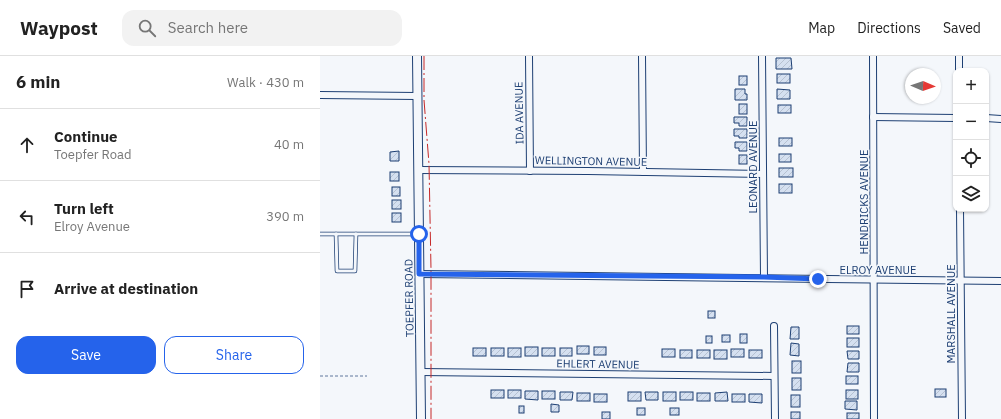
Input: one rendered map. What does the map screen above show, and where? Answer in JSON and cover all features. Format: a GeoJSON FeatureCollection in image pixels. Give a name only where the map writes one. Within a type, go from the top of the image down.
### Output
{"type":"FeatureCollection","features":[{"type":"Feature","properties":{"kind":"street","name":"TOEPFER ROAD"},"geometry":{"type":"LineString","coordinates":[[417,56],[421,419]]}},
{"type":"Feature","properties":{"kind":"street","name":"IDA AVENUE"},"geometry":{"type":"LineString","coordinates":[[529,56],[530,170]]}},
{"type":"Feature","properties":{"kind":"street"},"geometry":{"type":"LineString","coordinates":[[642,56],[643,172]]}},
{"type":"Feature","properties":{"kind":"street","name":"LEONARD AVENUE"},"geometry":{"type":"LineString","coordinates":[[762,56],[764,277]]}},
{"type":"Feature","properties":{"kind":"street","name":"HENDRICKS AVENUE"},"geometry":{"type":"LineString","coordinates":[[873,56],[874,419]]}},
{"type":"Feature","properties":{"kind":"street"},"geometry":{"type":"LineString","coordinates":[[959,56],[959,68]]}},
{"type":"Feature","properties":{"kind":"street"},"geometry":{"type":"LineString","coordinates":[[320,95],[417,96]]}},
{"type":"Feature","properties":{"kind":"street"},"geometry":{"type":"LineString","coordinates":[[873,117],[953,118]]}},
{"type":"Feature","properties":{"kind":"street"},"geometry":{"type":"LineString","coordinates":[[989,118],[1001,119]]}},
{"type":"Feature","properties":{"kind":"street","name":"WELLINGTON AVENUE"},"geometry":{"type":"LineString","coordinates":[[418,170],[530,170],[763,174]]}},
{"type":"Feature","properties":{"kind":"street","name":"MARSHALL AVENUE"},"geometry":{"type":"LineString","coordinates":[[960,212],[962,419]]}},
{"type":"Feature","properties":{"kind":"street","name":"ELROY AVENUE"},"geometry":{"type":"LineString","coordinates":[[419,274],[764,277],[874,280],[1001,280]]}},
{"type":"Feature","properties":{"kind":"street"},"geometry":{"type":"LineString","coordinates":[[774,326],[775,419]]}},
{"type":"Feature","properties":{"kind":"street","name":"EHLERT AVENUE"},"geometry":{"type":"LineString","coordinates":[[421,372],[774,376]]}},
{"type":"Feature","properties":{"kind":"lane"},"geometry":{"type":"LineString","coordinates":[[320,234],[419,234]]}},
{"type":"Feature","properties":{"kind":"lane"},"geometry":{"type":"LineString","coordinates":[[336,234],[337,271],[355,271],[356,234]]}},
{"type":"Feature","properties":{"kind":"path"},"geometry":{"type":"LineString","coordinates":[[320,376],[367,376]]}},
{"type":"Feature","properties":{"kind":"building"},"geometry":{"type":"Polygon","coordinates":[[[776,58],[791,58],[792,69],[776,69],[776,58]]]}},
{"type":"Feature","properties":{"kind":"building"},"geometry":{"type":"Polygon","coordinates":[[[777,74],[790,74],[790,83],[777,83],[777,74]]]}},
{"type":"Feature","properties":{"kind":"building"},"geometry":{"type":"Polygon","coordinates":[[[739,76],[747,76],[747,85],[739,85],[739,76]]]}},
{"type":"Feature","properties":{"kind":"building"},"geometry":{"type":"Polygon","coordinates":[[[735,89],[745,89],[747,100],[735,100],[735,89]]]}},
{"type":"Feature","properties":{"kind":"building"},"geometry":{"type":"Polygon","coordinates":[[[777,89],[790,90],[790,99],[777,99],[777,89]]]}},
{"type":"Feature","properties":{"kind":"building"},"geometry":{"type":"Polygon","coordinates":[[[739,104],[747,104],[747,114],[739,114],[739,104]]]}},
{"type":"Feature","properties":{"kind":"building"},"geometry":{"type":"Polygon","coordinates":[[[778,105],[791,105],[791,113],[778,113],[778,105]]]}},
{"type":"Feature","properties":{"kind":"building"},"geometry":{"type":"Polygon","coordinates":[[[734,117],[747,117],[747,126],[739,126],[739,123],[734,123],[734,117]]]}},
{"type":"Feature","properties":{"kind":"building"},"geometry":{"type":"Polygon","coordinates":[[[734,129],[747,129],[747,138],[739,138],[739,136],[734,136],[734,129]]]}},
{"type":"Feature","properties":{"kind":"building"},"geometry":{"type":"Polygon","coordinates":[[[779,138],[792,138],[792,146],[779,146],[779,138]]]}},
{"type":"Feature","properties":{"kind":"building"},"geometry":{"type":"Polygon","coordinates":[[[735,142],[747,142],[747,151],[739,151],[739,148],[735,148],[735,142]]]}},
{"type":"Feature","properties":{"kind":"building"},"geometry":{"type":"Polygon","coordinates":[[[399,151],[399,161],[390,161],[390,152],[399,151]]]}},
{"type":"Feature","properties":{"kind":"building"},"geometry":{"type":"Polygon","coordinates":[[[779,154],[791,154],[791,162],[779,162],[779,154]]]}},
{"type":"Feature","properties":{"kind":"building"},"geometry":{"type":"Polygon","coordinates":[[[739,155],[747,155],[747,164],[739,164],[739,155]]]}},
{"type":"Feature","properties":{"kind":"building"},"geometry":{"type":"Polygon","coordinates":[[[779,168],[793,168],[793,177],[779,177],[779,168]]]}},
{"type":"Feature","properties":{"kind":"building"},"geometry":{"type":"Polygon","coordinates":[[[390,172],[399,172],[399,181],[390,181],[390,172]]]}},
{"type":"Feature","properties":{"kind":"building"},"geometry":{"type":"Polygon","coordinates":[[[779,184],[792,184],[792,193],[779,193],[779,184]]]}},
{"type":"Feature","properties":{"kind":"building"},"geometry":{"type":"Polygon","coordinates":[[[392,187],[400,187],[400,196],[392,196],[392,187]]]}},
{"type":"Feature","properties":{"kind":"building"},"geometry":{"type":"Polygon","coordinates":[[[392,200],[401,200],[401,209],[392,209],[392,200]]]}},
{"type":"Feature","properties":{"kind":"building"},"geometry":{"type":"Polygon","coordinates":[[[392,213],[401,213],[401,222],[392,222],[392,213]]]}},
{"type":"Feature","properties":{"kind":"building"},"geometry":{"type":"Polygon","coordinates":[[[708,311],[715,311],[715,318],[708,318],[708,311]]]}},
{"type":"Feature","properties":{"kind":"building"},"geometry":{"type":"Polygon","coordinates":[[[847,326],[859,326],[859,334],[847,334],[847,326]]]}},
{"type":"Feature","properties":{"kind":"building"},"geometry":{"type":"Polygon","coordinates":[[[791,327],[799,327],[799,339],[790,339],[791,327]]]}},
{"type":"Feature","properties":{"kind":"building"},"geometry":{"type":"Polygon","coordinates":[[[740,334],[747,334],[747,343],[740,343],[740,334]]]}},
{"type":"Feature","properties":{"kind":"building"},"geometry":{"type":"Polygon","coordinates":[[[722,335],[730,335],[730,342],[722,342],[722,335]]]}},
{"type":"Feature","properties":{"kind":"building"},"geometry":{"type":"Polygon","coordinates":[[[706,336],[712,336],[712,343],[706,343],[706,336]]]}},
{"type":"Feature","properties":{"kind":"building"},"geometry":{"type":"Polygon","coordinates":[[[847,338],[859,338],[859,347],[847,347],[847,338]]]}},
{"type":"Feature","properties":{"kind":"building"},"geometry":{"type":"Polygon","coordinates":[[[791,343],[799,344],[799,356],[790,355],[791,343]]]}},
{"type":"Feature","properties":{"kind":"building"},"geometry":{"type":"Polygon","coordinates":[[[577,346],[589,346],[589,354],[577,354],[577,346]]]}},
{"type":"Feature","properties":{"kind":"building"},"geometry":{"type":"Polygon","coordinates":[[[525,347],[538,347],[538,356],[525,356],[525,347]]]}},
{"type":"Feature","properties":{"kind":"building"},"geometry":{"type":"Polygon","coordinates":[[[594,347],[606,347],[606,355],[594,355],[594,347]]]}},
{"type":"Feature","properties":{"kind":"building"},"geometry":{"type":"Polygon","coordinates":[[[473,348],[486,348],[486,356],[473,356],[473,348]]]}},
{"type":"Feature","properties":{"kind":"building"},"geometry":{"type":"Polygon","coordinates":[[[491,348],[504,348],[504,356],[491,356],[491,348]]]}},
{"type":"Feature","properties":{"kind":"building"},"geometry":{"type":"Polygon","coordinates":[[[508,348],[521,348],[521,357],[508,357],[508,348]]]}},
{"type":"Feature","properties":{"kind":"building"},"geometry":{"type":"Polygon","coordinates":[[[542,348],[555,348],[555,356],[542,356],[542,348]]]}},
{"type":"Feature","properties":{"kind":"building"},"geometry":{"type":"Polygon","coordinates":[[[560,348],[572,348],[572,356],[560,356],[560,348]]]}},
{"type":"Feature","properties":{"kind":"building"},"geometry":{"type":"Polygon","coordinates":[[[662,349],[675,349],[675,357],[662,357],[662,349]]]}},
{"type":"Feature","properties":{"kind":"building"},"geometry":{"type":"Polygon","coordinates":[[[731,349],[744,349],[744,357],[731,357],[731,349]]]}},
{"type":"Feature","properties":{"kind":"building"},"geometry":{"type":"Polygon","coordinates":[[[680,350],[692,350],[692,358],[680,358],[680,350]]]}},
{"type":"Feature","properties":{"kind":"building"},"geometry":{"type":"Polygon","coordinates":[[[697,350],[710,350],[710,358],[697,358],[697,350]]]}},
{"type":"Feature","properties":{"kind":"building"},"geometry":{"type":"Polygon","coordinates":[[[714,350],[727,350],[727,359],[714,359],[714,350]]]}},
{"type":"Feature","properties":{"kind":"building"},"geometry":{"type":"Polygon","coordinates":[[[749,350],[762,350],[762,358],[749,358],[749,350]]]}},
{"type":"Feature","properties":{"kind":"building"},"geometry":{"type":"Polygon","coordinates":[[[847,351],[859,351],[859,359],[848,359],[847,351]]]}},
{"type":"Feature","properties":{"kind":"building"},"geometry":{"type":"Polygon","coordinates":[[[792,361],[801,361],[801,373],[792,373],[792,361]]]}},
{"type":"Feature","properties":{"kind":"building"},"geometry":{"type":"Polygon","coordinates":[[[848,363],[859,363],[859,372],[847,372],[848,363]]]}},
{"type":"Feature","properties":{"kind":"building"},"geometry":{"type":"Polygon","coordinates":[[[846,376],[858,376],[858,384],[846,384],[846,376]]]}},
{"type":"Feature","properties":{"kind":"building"},"geometry":{"type":"Polygon","coordinates":[[[792,378],[801,378],[801,390],[792,390],[792,378]]]}},
{"type":"Feature","properties":{"kind":"building"},"geometry":{"type":"Polygon","coordinates":[[[935,389],[946,389],[946,397],[935,397],[935,389]]]}},
{"type":"Feature","properties":{"kind":"building"},"geometry":{"type":"Polygon","coordinates":[[[491,390],[504,390],[504,398],[491,398],[491,390]]]}},
{"type":"Feature","properties":{"kind":"building"},"geometry":{"type":"Polygon","coordinates":[[[508,390],[521,390],[521,398],[508,398],[508,390]]]}},
{"type":"Feature","properties":{"kind":"building"},"geometry":{"type":"Polygon","coordinates":[[[846,390],[858,390],[858,399],[846,399],[846,390]]]}},
{"type":"Feature","properties":{"kind":"building"},"geometry":{"type":"Polygon","coordinates":[[[525,391],[538,391],[538,400],[525,399],[525,391]]]}},
{"type":"Feature","properties":{"kind":"building"},"geometry":{"type":"Polygon","coordinates":[[[542,391],[555,391],[555,399],[542,399],[542,391]]]}},
{"type":"Feature","properties":{"kind":"building"},"geometry":{"type":"Polygon","coordinates":[[[560,392],[573,392],[572,400],[560,400],[560,392]]]}},
{"type":"Feature","properties":{"kind":"building"},"geometry":{"type":"Polygon","coordinates":[[[628,392],[641,392],[641,401],[628,401],[628,392]]]}},
{"type":"Feature","properties":{"kind":"building"},"geometry":{"type":"Polygon","coordinates":[[[645,392],[658,392],[658,400],[646,400],[645,392]]]}},
{"type":"Feature","properties":{"kind":"building"},"geometry":{"type":"Polygon","coordinates":[[[663,392],[676,392],[676,401],[663,401],[663,392]]]}},
{"type":"Feature","properties":{"kind":"building"},"geometry":{"type":"Polygon","coordinates":[[[680,392],[693,392],[693,400],[680,400],[680,392]]]}},
{"type":"Feature","properties":{"kind":"building"},"geometry":{"type":"Polygon","coordinates":[[[727,392],[728,401],[715,401],[715,393],[727,392]]]}},
{"type":"Feature","properties":{"kind":"building"},"geometry":{"type":"Polygon","coordinates":[[[577,393],[590,393],[590,401],[577,401],[577,393]]]}},
{"type":"Feature","properties":{"kind":"building"},"geometry":{"type":"Polygon","coordinates":[[[697,393],[710,393],[710,401],[697,401],[697,393]]]}},
{"type":"Feature","properties":{"kind":"building"},"geometry":{"type":"Polygon","coordinates":[[[594,394],[607,394],[607,402],[594,402],[594,394]]]}},
{"type":"Feature","properties":{"kind":"building"},"geometry":{"type":"Polygon","coordinates":[[[732,394],[745,394],[745,402],[732,402],[732,394]]]}},
{"type":"Feature","properties":{"kind":"building"},"geometry":{"type":"Polygon","coordinates":[[[749,394],[762,394],[762,403],[749,402],[749,394]]]}},
{"type":"Feature","properties":{"kind":"building"},"geometry":{"type":"Polygon","coordinates":[[[791,395],[800,395],[800,407],[791,407],[791,395]]]}},
{"type":"Feature","properties":{"kind":"building"},"geometry":{"type":"Polygon","coordinates":[[[845,401],[857,401],[857,410],[845,409],[845,401]]]}},
{"type":"Feature","properties":{"kind":"building"},"geometry":{"type":"Polygon","coordinates":[[[551,404],[559,405],[559,412],[551,412],[551,404]]]}},
{"type":"Feature","properties":{"kind":"building"},"geometry":{"type":"Polygon","coordinates":[[[519,406],[524,406],[524,413],[519,413],[519,406]]]}},
{"type":"Feature","properties":{"kind":"building"},"geometry":{"type":"Polygon","coordinates":[[[637,408],[645,408],[645,415],[637,415],[637,408]]]}},
{"type":"Feature","properties":{"kind":"building"},"geometry":{"type":"Polygon","coordinates":[[[670,408],[679,408],[679,415],[670,415],[670,408]]]}},
{"type":"Feature","properties":{"kind":"building"},"geometry":{"type":"Polygon","coordinates":[[[602,412],[610,412],[610,419],[602,419],[602,412]]]}},
{"type":"Feature","properties":{"kind":"building"},"geometry":{"type":"Polygon","coordinates":[[[791,412],[800,412],[800,419],[791,419],[791,412]]]}},
{"type":"Feature","properties":{"kind":"building"},"geometry":{"type":"Polygon","coordinates":[[[847,413],[859,413],[859,419],[847,419],[847,413]]]}},
{"type":"Feature","properties":{"kind":"power"},"geometry":{"type":"LineString","coordinates":[[424,56],[424,100],[429,164],[431,419]]}},
{"type":"Feature","properties":{"kind":"route"},"geometry":{"type":"LineString","coordinates":[[419,234],[419,274],[764,277],[818,279]]}}]}
